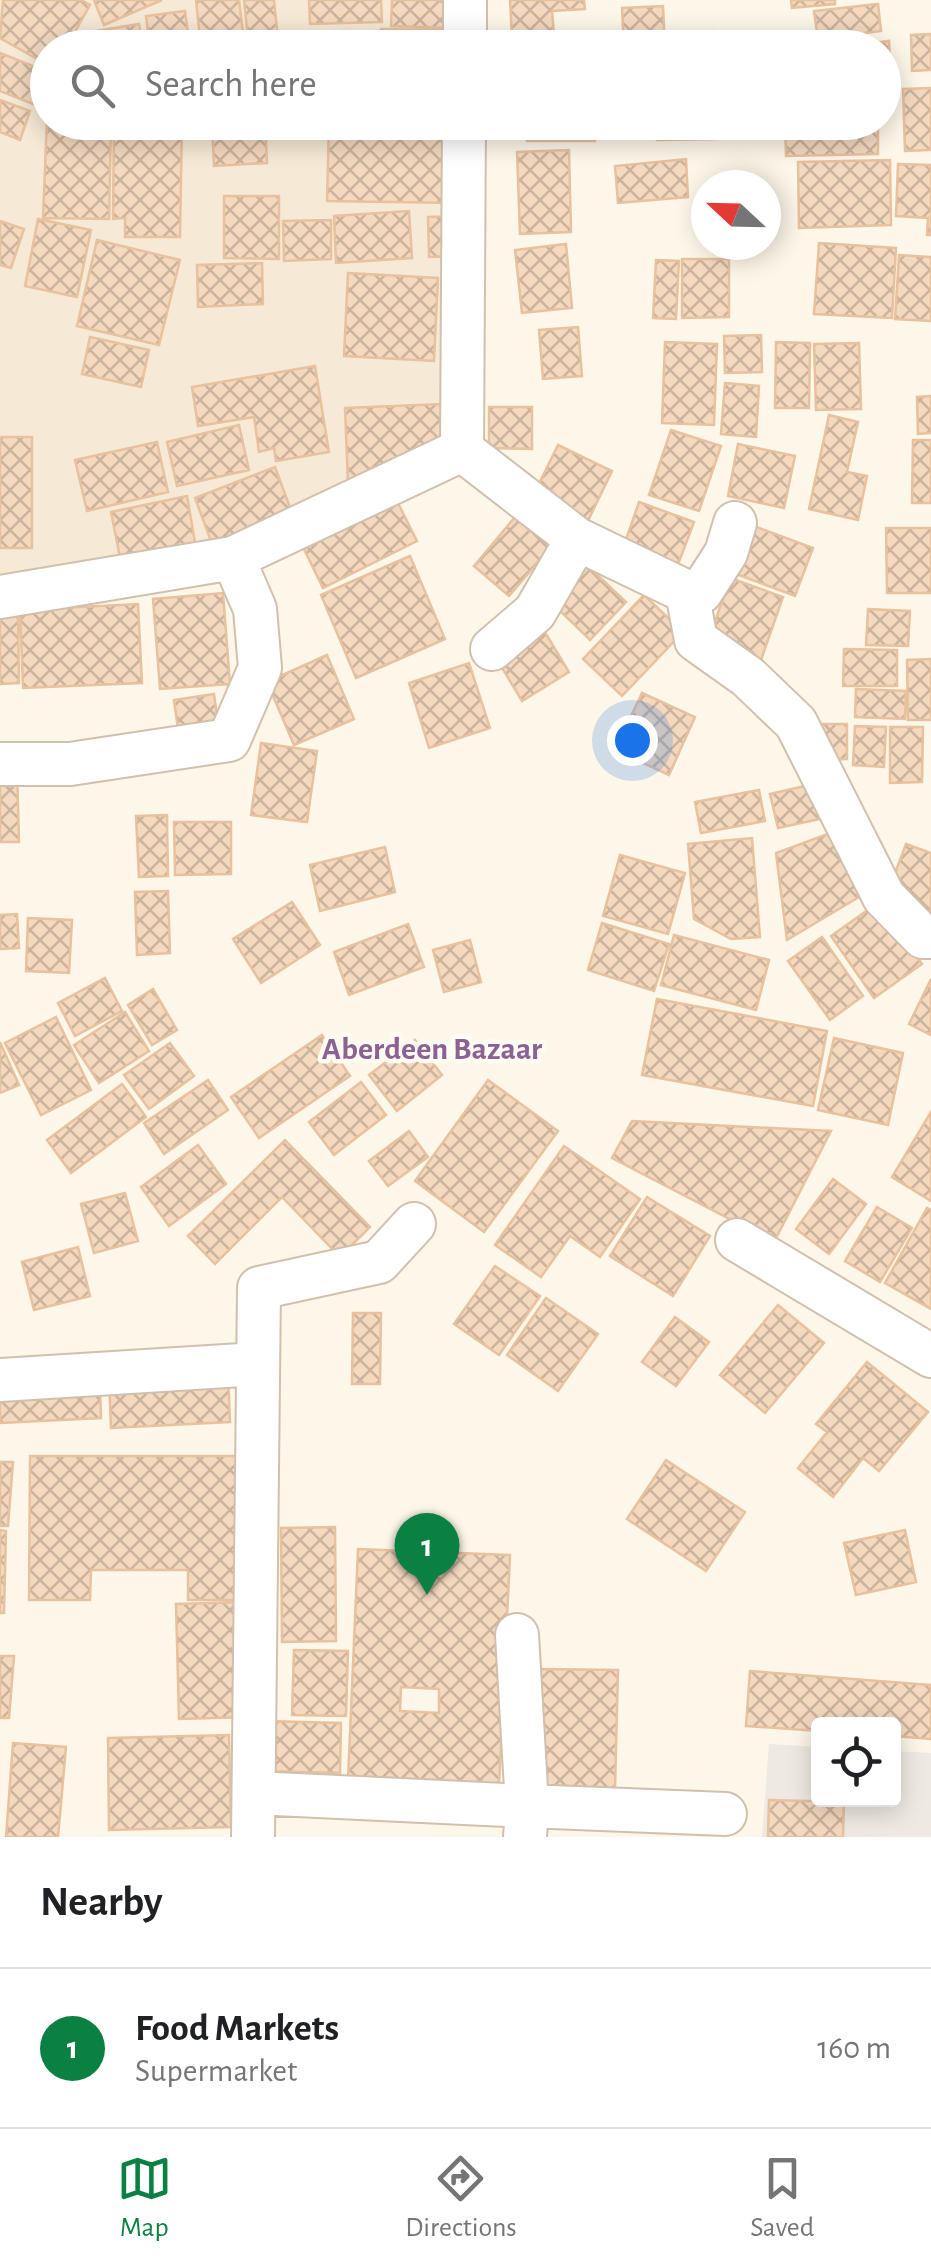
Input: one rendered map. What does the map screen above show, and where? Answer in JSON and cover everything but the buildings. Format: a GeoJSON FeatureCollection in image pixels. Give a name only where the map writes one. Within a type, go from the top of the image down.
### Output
{"type":"FeatureCollection","features":[{"type":"Feature","properties":{"kind":"street"},"geometry":{"type":"LineString","coordinates":[[465,0],[465,30]]}},
{"type":"Feature","properties":{"kind":"street"},"geometry":{"type":"LineString","coordinates":[[462,450],[464,140]]}},
{"type":"Feature","properties":{"kind":"street"},"geometry":{"type":"LineString","coordinates":[[462,450],[578,539],[687,592],[701,592],[726,553],[735,524]]}},
{"type":"Feature","properties":{"kind":"street"},"geometry":{"type":"LineString","coordinates":[[0,597],[233,558],[462,450]]}},
{"type":"Feature","properties":{"kind":"street"},"geometry":{"type":"LineString","coordinates":[[492,649],[535,612],[578,539]]}},
{"type":"Feature","properties":{"kind":"street"},"geometry":{"type":"LineString","coordinates":[[0,764],[70,764],[229,740],[260,668],[254,609],[233,558]]}},
{"type":"Feature","properties":{"kind":"street"},"geometry":{"type":"LineString","coordinates":[[687,592],[696,640],[748,676],[796,723],[884,897],[923,938],[931,936]]}},
{"type":"Feature","properties":{"kind":"street"},"geometry":{"type":"LineString","coordinates":[[253,1837],[259,1288],[379,1262],[414,1224]]}},
{"type":"Feature","properties":{"kind":"street"},"geometry":{"type":"LineString","coordinates":[[736,1240],[931,1356]]}},
{"type":"Feature","properties":{"kind":"street"},"geometry":{"type":"LineString","coordinates":[[0,1380],[258,1364]]}},
{"type":"Feature","properties":{"kind":"street"},"geometry":{"type":"LineString","coordinates":[[517,1635],[526,1822]]}},
{"type":"Feature","properties":{"kind":"street"},"geometry":{"type":"LineString","coordinates":[[254,1793],[526,1822],[725,1814]]}},
{"type":"Feature","properties":{"kind":"shaded area"},"geometry":{"type":"Polygon","coordinates":[[[0,0],[455,0],[455,30],[30,30],[30,140],[454,140],[452,446],[227,550],[0,580],[0,0]]]}},
{"type":"Feature","properties":{"kind":"shaded area"},"geometry":{"type":"Polygon","coordinates":[[[769,1744],[811,1747],[811,1807],[901,1807],[901,1751],[931,1753],[931,1837],[762,1837],[769,1744]]]}},
{"type":"Feature","properties":{"kind":"place","name":"Food Markets"},"geometry":{"type":"Point","coordinates":[427,1595]}},
{"type":"Feature","properties":{"kind":"district","name":"Aberdeen Bazaar"},"geometry":{"type":"Point","coordinates":[432,1048]}}]}
